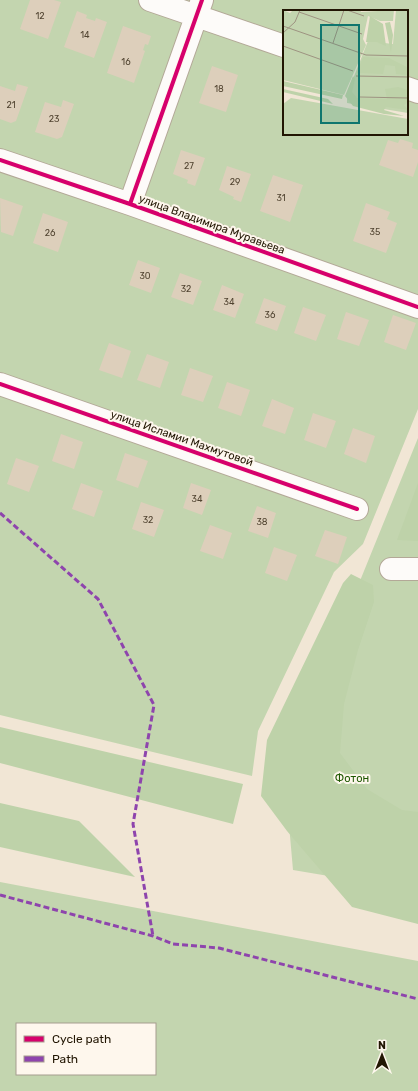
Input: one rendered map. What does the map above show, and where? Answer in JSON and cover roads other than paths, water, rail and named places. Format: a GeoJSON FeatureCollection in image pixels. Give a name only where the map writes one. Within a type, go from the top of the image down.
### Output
{"type":"FeatureCollection","features":[{"type":"Feature","properties":{"kind":"street"},"geometry":{"type":"LineString","coordinates":[[150,0],[199,8],[283,46]]}},
{"type":"Feature","properties":{"kind":"street"},"geometry":{"type":"LineString","coordinates":[[130,204],[199,8]]}},
{"type":"Feature","properties":{"kind":"street"},"geometry":{"type":"LineString","coordinates":[[408,88],[418,92]]}},
{"type":"Feature","properties":{"kind":"street","name":"улица Владимира Муравьева"},"geometry":{"type":"LineString","coordinates":[[0,160],[130,204],[418,307]]}},
{"type":"Feature","properties":{"kind":"street","name":"улица Исламии Махмутовой"},"geometry":{"type":"LineString","coordinates":[[0,384],[357,510]]}},
{"type":"Feature","properties":{"kind":"street"},"geometry":{"type":"LineString","coordinates":[[391,569],[418,569]]}},
{"type":"Feature","properties":{"kind":"park label","name":"Фотон"},"geometry":{"type":"Point","coordinates":[352,778]}}]}
